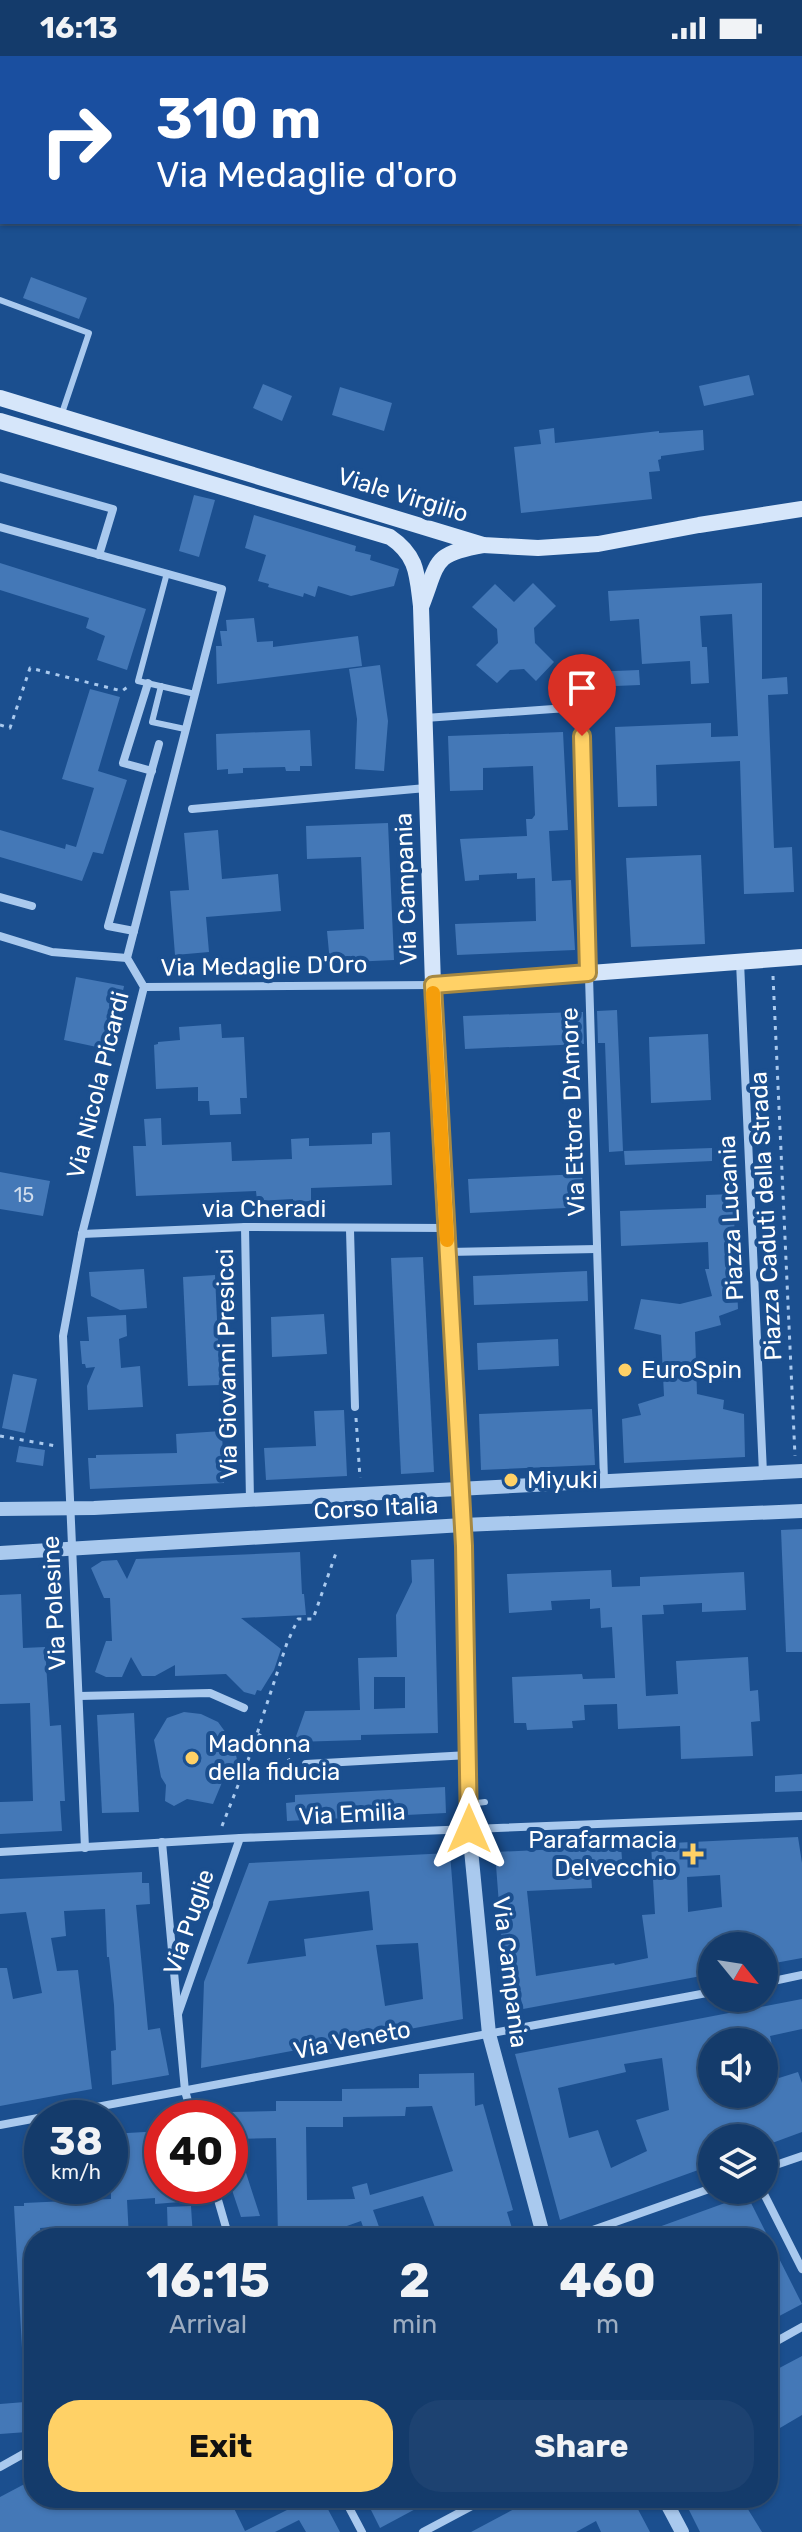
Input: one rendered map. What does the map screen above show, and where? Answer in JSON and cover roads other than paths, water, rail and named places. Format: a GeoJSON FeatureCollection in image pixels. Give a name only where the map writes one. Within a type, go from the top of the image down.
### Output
{"type":"FeatureCollection","features":[{"type":"Feature","properties":{"kind":"main road","name":"Viale Virgilio"},"geometry":{"type":"LineString","coordinates":[[0,398],[483,545],[538,548],[598,544],[802,509]]}},
{"type":"Feature","properties":{"kind":"main road","name":"Viale Virgilio"},"geometry":{"type":"LineString","coordinates":[[0,421],[390,537],[405,547],[415,564],[421,607]]}},
{"type":"Feature","properties":{"kind":"main road","name":"Via Campania"},"geometry":{"type":"LineString","coordinates":[[433,985],[421,607],[441,558],[455,550],[483,545]]}},
{"type":"Feature","properties":{"kind":"main road"},"geometry":{"type":"LineString","coordinates":[[433,985],[802,957]]}},
{"type":"Feature","properties":{"kind":"street"},"geometry":{"type":"LineString","coordinates":[[0,477],[113,509],[99,555]]}},
{"type":"Feature","properties":{"kind":"street"},"geometry":{"type":"LineString","coordinates":[[0,527],[167,573]]}},
{"type":"Feature","properties":{"kind":"street","name":"Via Nicola Picardi"},"geometry":{"type":"LineString","coordinates":[[70,1508],[63,1336],[82,1234],[144,987],[127,958],[222,589],[167,573]]}},
{"type":"Feature","properties":{"kind":"street"},"geometry":{"type":"LineString","coordinates":[[143,682],[123,763],[152,771]]}},
{"type":"Feature","properties":{"kind":"street","name":"Via Ettore D'Amore"},"geometry":{"type":"LineString","coordinates":[[424,718],[581,707],[604,1481]]}},
{"type":"Feature","properties":{"kind":"street"},"geometry":{"type":"LineString","coordinates":[[134,931],[108,926],[159,744]]}},
{"type":"Feature","properties":{"kind":"street","name":"Via Campania"},"geometry":{"type":"LineString","coordinates":[[192,809],[426,788]]}},
{"type":"Feature","properties":{"kind":"street"},"geometry":{"type":"LineString","coordinates":[[0,897],[32,906]]}},
{"type":"Feature","properties":{"kind":"street","name":"Via Medaglie D'Oro"},"geometry":{"type":"LineString","coordinates":[[0,936],[52,952],[127,958]]}},
{"type":"Feature","properties":{"kind":"street","name":"Piazza Lucania"},"geometry":{"type":"LineString","coordinates":[[740,962],[763,1473]]}},
{"type":"Feature","properties":{"kind":"street","name":"Via Campania"},"geometry":{"type":"LineString","coordinates":[[433,985],[463,1525],[469,1829],[489,2034],[541,2228]]}},
{"type":"Feature","properties":{"kind":"street","name":"Via Medaglie D'Oro"},"geometry":{"type":"LineString","coordinates":[[144,987],[433,985]]}},
{"type":"Feature","properties":{"kind":"street","name":"via Cheradi"},"geometry":{"type":"LineString","coordinates":[[82,1234],[245,1227],[350,1230],[446,1228]]}},
{"type":"Feature","properties":{"kind":"street","name":"Via Giovanni Presicci"},"geometry":{"type":"LineString","coordinates":[[245,1227],[250,1500]]}},
{"type":"Feature","properties":{"kind":"street"},"geometry":{"type":"LineString","coordinates":[[350,1230],[355,1407]]}},
{"type":"Feature","properties":{"kind":"street"},"geometry":{"type":"LineString","coordinates":[[448,1252],[597,1249]]}},
{"type":"Feature","properties":{"kind":"street","name":"Corso Italia"},"geometry":{"type":"LineString","coordinates":[[0,1509],[250,1500],[799,1471]]}},
{"type":"Feature","properties":{"kind":"street","name":"Via Polesine"},"geometry":{"type":"LineString","coordinates":[[70,1508],[85,1848]]}},
{"type":"Feature","properties":{"kind":"street","name":"Corso Italia"},"geometry":{"type":"LineString","coordinates":[[0,1553],[343,1531],[802,1511]]}},
{"type":"Feature","properties":{"kind":"street","name":"Via Polesine"},"geometry":{"type":"LineString","coordinates":[[79,1696],[210,1693],[244,1708]]}},
{"type":"Feature","properties":{"kind":"street"},"geometry":{"type":"LineString","coordinates":[[306,1764],[469,1755]]}},
{"type":"Feature","properties":{"kind":"street","name":"Via Emilia"},"geometry":{"type":"LineString","coordinates":[[0,1852],[240,1838],[802,1816]]}},
{"type":"Feature","properties":{"kind":"street","name":"Via Puglie"},"geometry":{"type":"LineString","coordinates":[[177,2018],[240,1838]]}},
{"type":"Feature","properties":{"kind":"street","name":"Via Puglie"},"geometry":{"type":"LineString","coordinates":[[162,1842],[177,2018],[188,2100]]}},
{"type":"Feature","properties":{"kind":"street"},"geometry":{"type":"LineString","coordinates":[[778,1980],[802,1975]]}},
{"type":"Feature","properties":{"kind":"street","name":"Via Veneto"},"geometry":{"type":"LineString","coordinates":[[0,2125],[698,1995]]}},
{"type":"Feature","properties":{"kind":"street"},"geometry":{"type":"LineString","coordinates":[[778,2164],[802,2156]]}},
{"type":"Feature","properties":{"kind":"street"},"geometry":{"type":"LineString","coordinates":[[598,2228],[698,2193]]}},
{"type":"Feature","properties":{"kind":"street"},"geometry":{"type":"LineString","coordinates":[[219,2204],[226,2228]]}},
{"type":"Feature","properties":{"kind":"street"},"geometry":{"type":"LineString","coordinates":[[769,2204],[802,2269]]}},
{"type":"Feature","properties":{"kind":"street"},"geometry":{"type":"LineString","coordinates":[[778,2340],[802,2327]]}},
{"type":"Feature","properties":{"kind":"street"},"geometry":{"type":"LineString","coordinates":[[0,2467],[24,2454]]}},
{"type":"Feature","properties":{"kind":"street"},"geometry":{"type":"LineString","coordinates":[[349,2508],[362,2532]]}},
{"type":"Feature","properties":{"kind":"street"},"geometry":{"type":"LineString","coordinates":[[423,2532],[468,2508]]}},
{"type":"Feature","properties":{"kind":"street"},"geometry":{"type":"LineString","coordinates":[[669,2508],[682,2532]]}},
{"type":"Feature","properties":{"kind":"lane"},"geometry":{"type":"LineString","coordinates":[[0,300],[89,333],[61,417]]}},
{"type":"Feature","properties":{"kind":"lane"},"geometry":{"type":"LineString","coordinates":[[167,573],[143,682],[195,694]]}},
{"type":"Feature","properties":{"kind":"lane"},"geometry":{"type":"LineString","coordinates":[[161,686],[152,722],[185,729]]}},
{"type":"Feature","properties":{"kind":"lane"},"geometry":{"type":"LineString","coordinates":[[469,1804],[485,1802]]}},
{"type":"Feature","properties":{"kind":"place","name":"EuroSpin"},"geometry":{"type":"Point","coordinates":[625,1370]}},
{"type":"Feature","properties":{"kind":"place","name":"Miyuki"},"geometry":{"type":"Point","coordinates":[511,1480]}},
{"type":"Feature","properties":{"kind":"place","name":"Madonna della fiducia"},"geometry":{"type":"Point","coordinates":[192,1758]}},
{"type":"Feature","properties":{"kind":"place","name":"Parafarmacia Delvecchio"},"geometry":{"type":"Point","coordinates":[693,1854]}}]}
